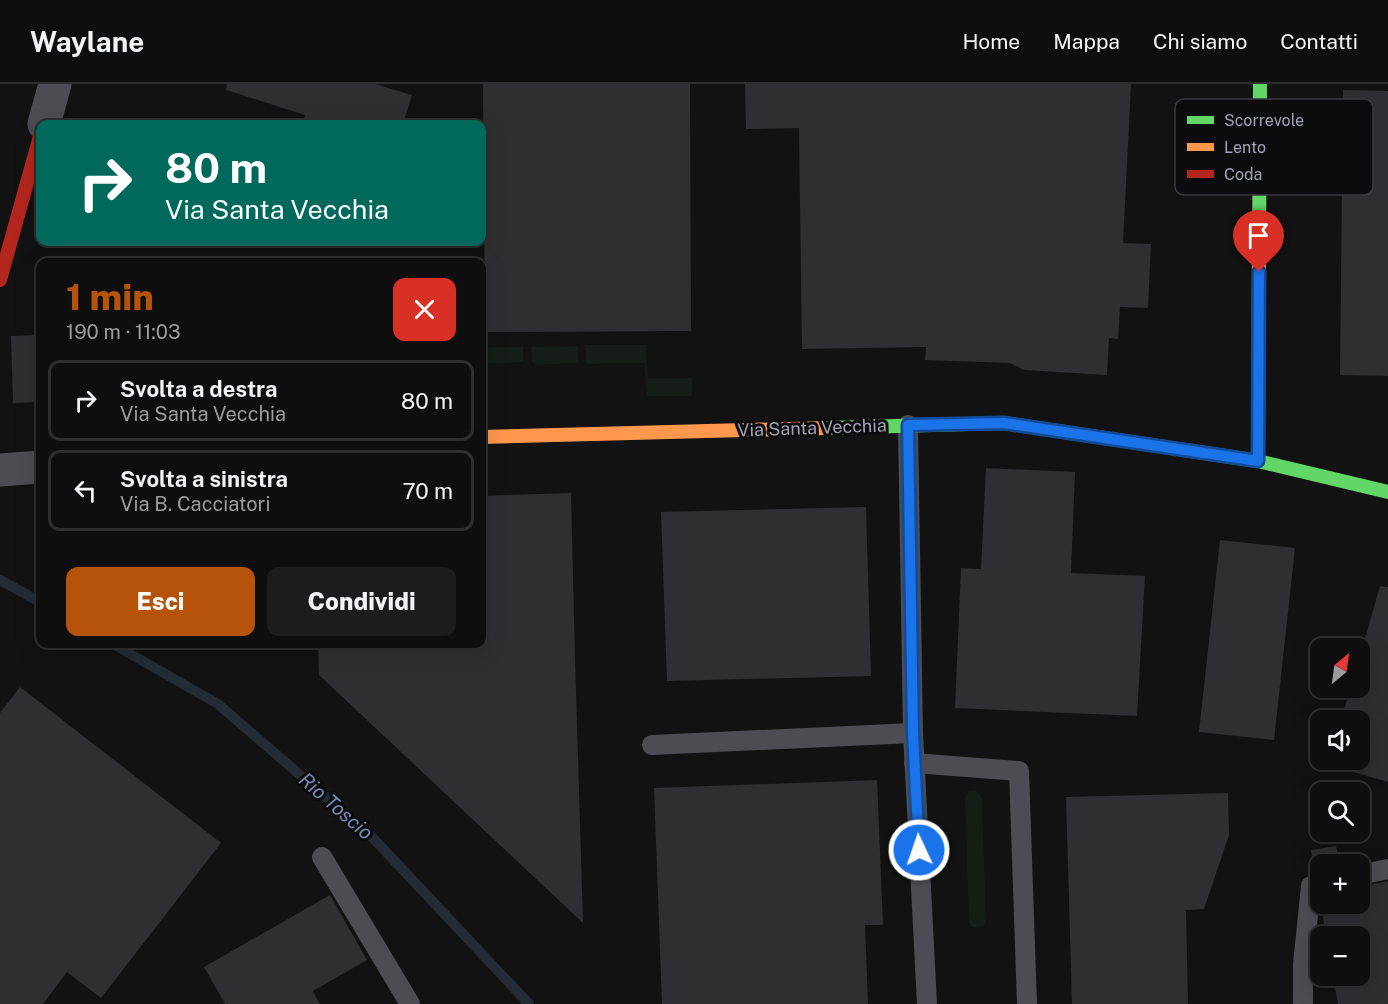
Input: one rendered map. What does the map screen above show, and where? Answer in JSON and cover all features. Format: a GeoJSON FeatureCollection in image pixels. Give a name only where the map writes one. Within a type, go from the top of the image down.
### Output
{"type":"FeatureCollection","features":[{"type":"Feature","properties":{"kind":"street"},"geometry":{"type":"LineString","coordinates":[[45,120],[55,84]]}},
{"type":"Feature","properties":{"kind":"street"},"geometry":{"type":"LineString","coordinates":[[1260,84],[1260,99]]}},
{"type":"Feature","properties":{"kind":"street"},"geometry":{"type":"LineString","coordinates":[[0,280],[36,150]]}},
{"type":"Feature","properties":{"kind":"street"},"geometry":{"type":"LineString","coordinates":[[1258,461],[1259,195]]}},
{"type":"Feature","properties":{"kind":"street","name":"Via Santa Vecchia"},"geometry":{"type":"LineString","coordinates":[[486,437],[1004,423],[1258,461],[1388,492]]}},
{"type":"Feature","properties":{"kind":"street"},"geometry":{"type":"LineString","coordinates":[[0,470],[36,467]]}},
{"type":"Feature","properties":{"kind":"lane"},"geometry":{"type":"LineString","coordinates":[[908,425],[913,733],[927,1004]]}},
{"type":"Feature","properties":{"kind":"lane"},"geometry":{"type":"LineString","coordinates":[[652,745],[913,733]]}},
{"type":"Feature","properties":{"kind":"lane"},"geometry":{"type":"LineString","coordinates":[[914,763],[1019,771],[1027,1004]]}},
{"type":"Feature","properties":{"kind":"lane"},"geometry":{"type":"LineString","coordinates":[[322,857],[410,1004]]}},
{"type":"Feature","properties":{"kind":"lane"},"geometry":{"type":"LineString","coordinates":[[1370,873],[1388,869]]}},
{"type":"Feature","properties":{"kind":"lane"},"geometry":{"type":"LineString","coordinates":[[1303,1004],[1303,964],[1310,896]]}},
{"type":"Feature","properties":{"kind":"shaded area"},"geometry":{"type":"Polygon","coordinates":[[[586,345],[646,345],[648,378],[692,378],[692,394],[690,396],[647,396],[644,363],[588,364],[586,345]]]}},
{"type":"Feature","properties":{"kind":"shaded area"},"geometry":{"type":"Polygon","coordinates":[[[578,346],[578,361],[575,363],[537,365],[532,362],[531,347],[578,346]]]}},
{"type":"Feature","properties":{"kind":"shaded area"},"geometry":{"type":"Polygon","coordinates":[[[486,347],[523,347],[523,362],[487,364],[486,347]]]}},
{"type":"Feature","properties":{"kind":"shaded area"},"geometry":{"type":"Polygon","coordinates":[[[974,790],[982,798],[986,922],[978,928],[971,926],[969,922],[965,797],[974,790]]]}},
{"type":"Feature","properties":{"kind":"building"},"geometry":{"type":"Polygon","coordinates":[[[227,84],[375,84],[412,95],[404,120],[303,120],[305,115],[226,90],[227,84]]]}},
{"type":"Feature","properties":{"kind":"building"},"geometry":{"type":"Polygon","coordinates":[[[483,84],[690,84],[691,331],[486,332],[486,120],[483,120],[483,84]]]}},
{"type":"Feature","properties":{"kind":"building"},"geometry":{"type":"Polygon","coordinates":[[[745,84],[1131,84],[1123,243],[1151,244],[1148,308],[1120,307],[1118,339],[1109,338],[1107,375],[1024,370],[1010,363],[925,360],[926,347],[802,349],[799,128],[746,129],[745,84]]]}},
{"type":"Feature","properties":{"kind":"building"},"geometry":{"type":"Polygon","coordinates":[[[1343,90],[1388,91],[1388,376],[1340,375],[1342,195],[1373,195],[1373,99],[1343,99],[1343,90]]]}},
{"type":"Feature","properties":{"kind":"building"},"geometry":{"type":"Polygon","coordinates":[[[36,335],[36,402],[13,403],[11,336],[36,335]]]}},
{"type":"Feature","properties":{"kind":"building"},"geometry":{"type":"Polygon","coordinates":[[[986,468],[1075,472],[1071,573],[1145,576],[1137,716],[955,708],[961,568],[981,569],[986,468]]]}},
{"type":"Feature","properties":{"kind":"building"},"geometry":{"type":"Polygon","coordinates":[[[571,493],[583,923],[319,675],[318,648],[486,648],[486,496],[571,493]]]}},
{"type":"Feature","properties":{"kind":"building"},"geometry":{"type":"Polygon","coordinates":[[[866,507],[871,676],[667,681],[661,512],[866,507]]]}},
{"type":"Feature","properties":{"kind":"building"},"geometry":{"type":"Polygon","coordinates":[[[1220,540],[1295,548],[1274,740],[1199,732],[1220,540]]]}},
{"type":"Feature","properties":{"kind":"building"},"geometry":{"type":"Polygon","coordinates":[[[1380,586],[1388,587],[1388,782],[1346,770],[1370,770],[1370,710],[1344,710],[1348,698],[1370,698],[1370,638],[1365,638],[1380,586]]]}},
{"type":"Feature","properties":{"kind":"building"},"geometry":{"type":"Polygon","coordinates":[[[20,687],[221,843],[101,998],[67,972],[43,1004],[0,1004],[0,713],[20,687]]]}},
{"type":"Feature","properties":{"kind":"building"},"geometry":{"type":"Polygon","coordinates":[[[877,780],[883,925],[865,925],[868,1004],[662,1004],[654,788],[877,780]]]}},
{"type":"Feature","properties":{"kind":"building"},"geometry":{"type":"Polygon","coordinates":[[[1228,793],[1229,835],[1204,909],[1186,910],[1188,1004],[1072,1004],[1066,797],[1228,793]]]}},
{"type":"Feature","properties":{"kind":"building"},"geometry":{"type":"Polygon","coordinates":[[[1336,846],[1338,854],[1312,854],[1311,850],[1336,846]]]}},
{"type":"Feature","properties":{"kind":"building"},"geometry":{"type":"Polygon","coordinates":[[[1388,881],[1388,1004],[1338,1004],[1335,986],[1370,986],[1370,926],[1324,926],[1323,914],[1370,914],[1370,885],[1388,881]]]}},
{"type":"Feature","properties":{"kind":"building"},"geometry":{"type":"Polygon","coordinates":[[[330,895],[367,960],[313,991],[320,1004],[225,1004],[204,967],[330,895]]]}},
{"type":"Feature","properties":{"kind":"waterway","name":"Rio Toscio"},"geometry":{"type":"LineString","coordinates":[[0,580],[36,600]]}},
{"type":"Feature","properties":{"kind":"waterway","name":"Rio Toscio"},"geometry":{"type":"LineString","coordinates":[[120,648],[218,704],[373,838],[529,1004]]}},
{"type":"Feature","properties":{"kind":"traffic: fast"},"geometry":{"type":"LineString","coordinates":[[1260,84],[1260,99]]}},
{"type":"Feature","properties":{"kind":"traffic: fast"},"geometry":{"type":"LineString","coordinates":[[1259,195],[1259,251]]}},
{"type":"Feature","properties":{"kind":"traffic: fast"},"geometry":{"type":"LineString","coordinates":[[825,428],[1004,423],[1258,461],[1388,492]]}},
{"type":"Feature","properties":{"kind":"traffic: slow"},"geometry":{"type":"LineString","coordinates":[[1258,461],[1259,251]]}},
{"type":"Feature","properties":{"kind":"traffic: slow"},"geometry":{"type":"LineString","coordinates":[[486,437],[825,428]]}},
{"type":"Feature","properties":{"kind":"traffic: jam"},"geometry":{"type":"LineString","coordinates":[[0,280],[36,150]]}},
{"type":"Feature","properties":{"kind":"route"},"geometry":{"type":"LineString","coordinates":[[919,850],[913,733],[908,425],[1004,423],[1258,461],[1259,272]]}}]}
